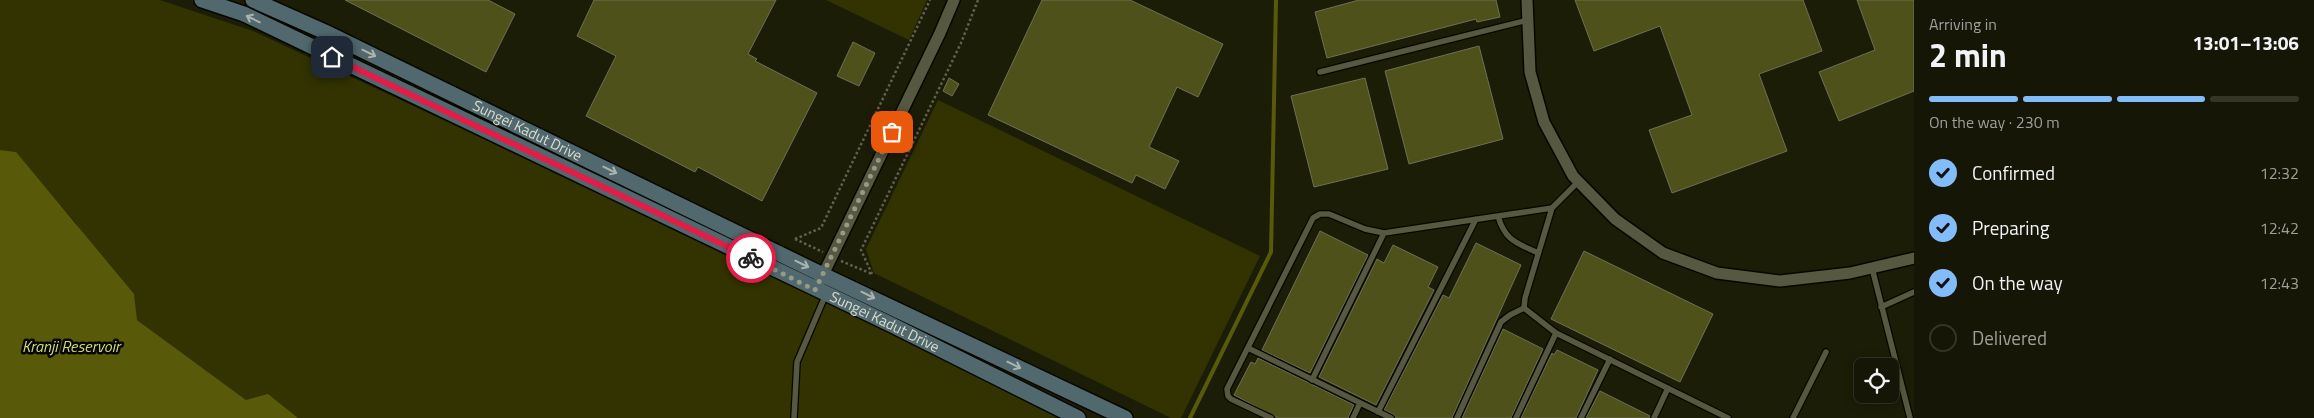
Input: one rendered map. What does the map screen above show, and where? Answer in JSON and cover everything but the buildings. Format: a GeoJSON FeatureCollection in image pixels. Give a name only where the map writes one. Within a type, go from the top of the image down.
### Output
{"type":"FeatureCollection","features":[{"type":"Feature","properties":{"kind":"main road","name":"Sungei Kadut Drive"},"geometry":{"type":"LineString","coordinates":[[202,0],[244,14],[890,324],[1078,418]]}},
{"type":"Feature","properties":{"kind":"main road","name":"Sungei Kadut Drive"},"geometry":{"type":"LineString","coordinates":[[253,0],[325,32],[824,275],[1125,418]]}},
{"type":"Feature","properties":{"kind":"street"},"geometry":{"type":"LineString","coordinates":[[821,292],[824,275],[954,0]]}},
{"type":"Feature","properties":{"kind":"street"},"geometry":{"type":"LineString","coordinates":[[1527,0],[1530,72],[1544,122],[1573,176],[1615,220],[1663,253],[1717,273],[1780,281],[1850,273],[1914,258]]}},
{"type":"Feature","properties":{"kind":"lane"},"geometry":{"type":"LineString","coordinates":[[1320,72],[1528,20]]}},
{"type":"Feature","properties":{"kind":"lane"},"geometry":{"type":"LineString","coordinates":[[1524,308],[1525,298],[1552,208],[1579,181]]}},
{"type":"Feature","properties":{"kind":"lane"},"geometry":{"type":"LineString","coordinates":[[1271,418],[1228,396],[1228,388],[1313,218],[1320,214],[1329,214],[1365,229],[1384,232],[1552,208]]}},
{"type":"Feature","properties":{"kind":"lane"},"geometry":{"type":"LineString","coordinates":[[1498,216],[1506,234],[1512,241],[1538,253]]}},
{"type":"Feature","properties":{"kind":"lane"},"geometry":{"type":"LineString","coordinates":[[1378,412],[1476,219]]}},
{"type":"Feature","properties":{"kind":"lane"},"geometry":{"type":"LineString","coordinates":[[1312,380],[1384,232]]}},
{"type":"Feature","properties":{"kind":"lane"},"geometry":{"type":"LineString","coordinates":[[1872,268],[1910,418]]}},
{"type":"Feature","properties":{"kind":"lane"},"geometry":{"type":"LineString","coordinates":[[794,418],[797,362],[821,292]]}},
{"type":"Feature","properties":{"kind":"lane"},"geometry":{"type":"LineString","coordinates":[[1881,307],[1914,292]]}},
{"type":"Feature","properties":{"kind":"lane"},"geometry":{"type":"LineString","coordinates":[[1524,308],[1556,333],[1726,418]]}},
{"type":"Feature","properties":{"kind":"lane"},"geometry":{"type":"LineString","coordinates":[[1457,418],[1501,322],[1524,308]]}},
{"type":"Feature","properties":{"kind":"lane"},"geometry":{"type":"LineString","coordinates":[[1516,418],[1556,333]]}},
{"type":"Feature","properties":{"kind":"lane"},"geometry":{"type":"LineString","coordinates":[[1248,348],[1391,418]]}},
{"type":"Feature","properties":{"kind":"lane"},"geometry":{"type":"LineString","coordinates":[[1793,418],[1826,352]]}},
{"type":"Feature","properties":{"kind":"lane"},"geometry":{"type":"LineString","coordinates":[[1581,418],[1610,360]]}},
{"type":"Feature","properties":{"kind":"lane"},"geometry":{"type":"LineString","coordinates":[[1654,418],[1668,388]]}},
{"type":"Feature","properties":{"kind":"lane"},"geometry":{"type":"LineString","coordinates":[[1353,418],[1360,403]]}},
{"type":"Feature","properties":{"kind":"path"},"geometry":{"type":"LineString","coordinates":[[795,239],[821,228],[930,0]]}},
{"type":"Feature","properties":{"kind":"path"},"geometry":{"type":"LineString","coordinates":[[872,274],[861,250],[961,42],[978,0]]}},
{"type":"Feature","properties":{"kind":"shaded area"},"geometry":{"type":"Polygon","coordinates":[[[0,0],[160,0],[253,31],[1081,418],[297,418],[247,401],[137,320],[75,222],[14,152],[0,150],[0,0]]]}},
{"type":"Feature","properties":{"kind":"shaded area"},"geometry":{"type":"Polygon","coordinates":[[[826,0],[927,0],[909,40],[826,0]]]}},
{"type":"Feature","properties":{"kind":"shaded area"},"geometry":{"type":"Polygon","coordinates":[[[938,100],[1260,256],[1181,418],[1171,418],[874,273],[866,249],[938,100]]]}},
{"type":"Feature","properties":{"kind":"water","name":"Kranji Reservoir"},"geometry":{"type":"Polygon","coordinates":[[[0,150],[16,152],[134,294],[137,320],[246,400],[268,394],[298,418],[0,418],[0,150]]]}},
{"type":"Feature","properties":{"kind":"waterway"},"geometry":{"type":"LineString","coordinates":[[1190,418],[1271,252],[1276,0]]}},
{"type":"Feature","properties":{"kind":"way so far"},"geometry":{"type":"LineString","coordinates":[[751,258],[815,290],[824,275],[892,132]]}},
{"type":"Feature","properties":{"kind":"route"},"geometry":{"type":"LineString","coordinates":[[332,57],[751,258]]}}]}
